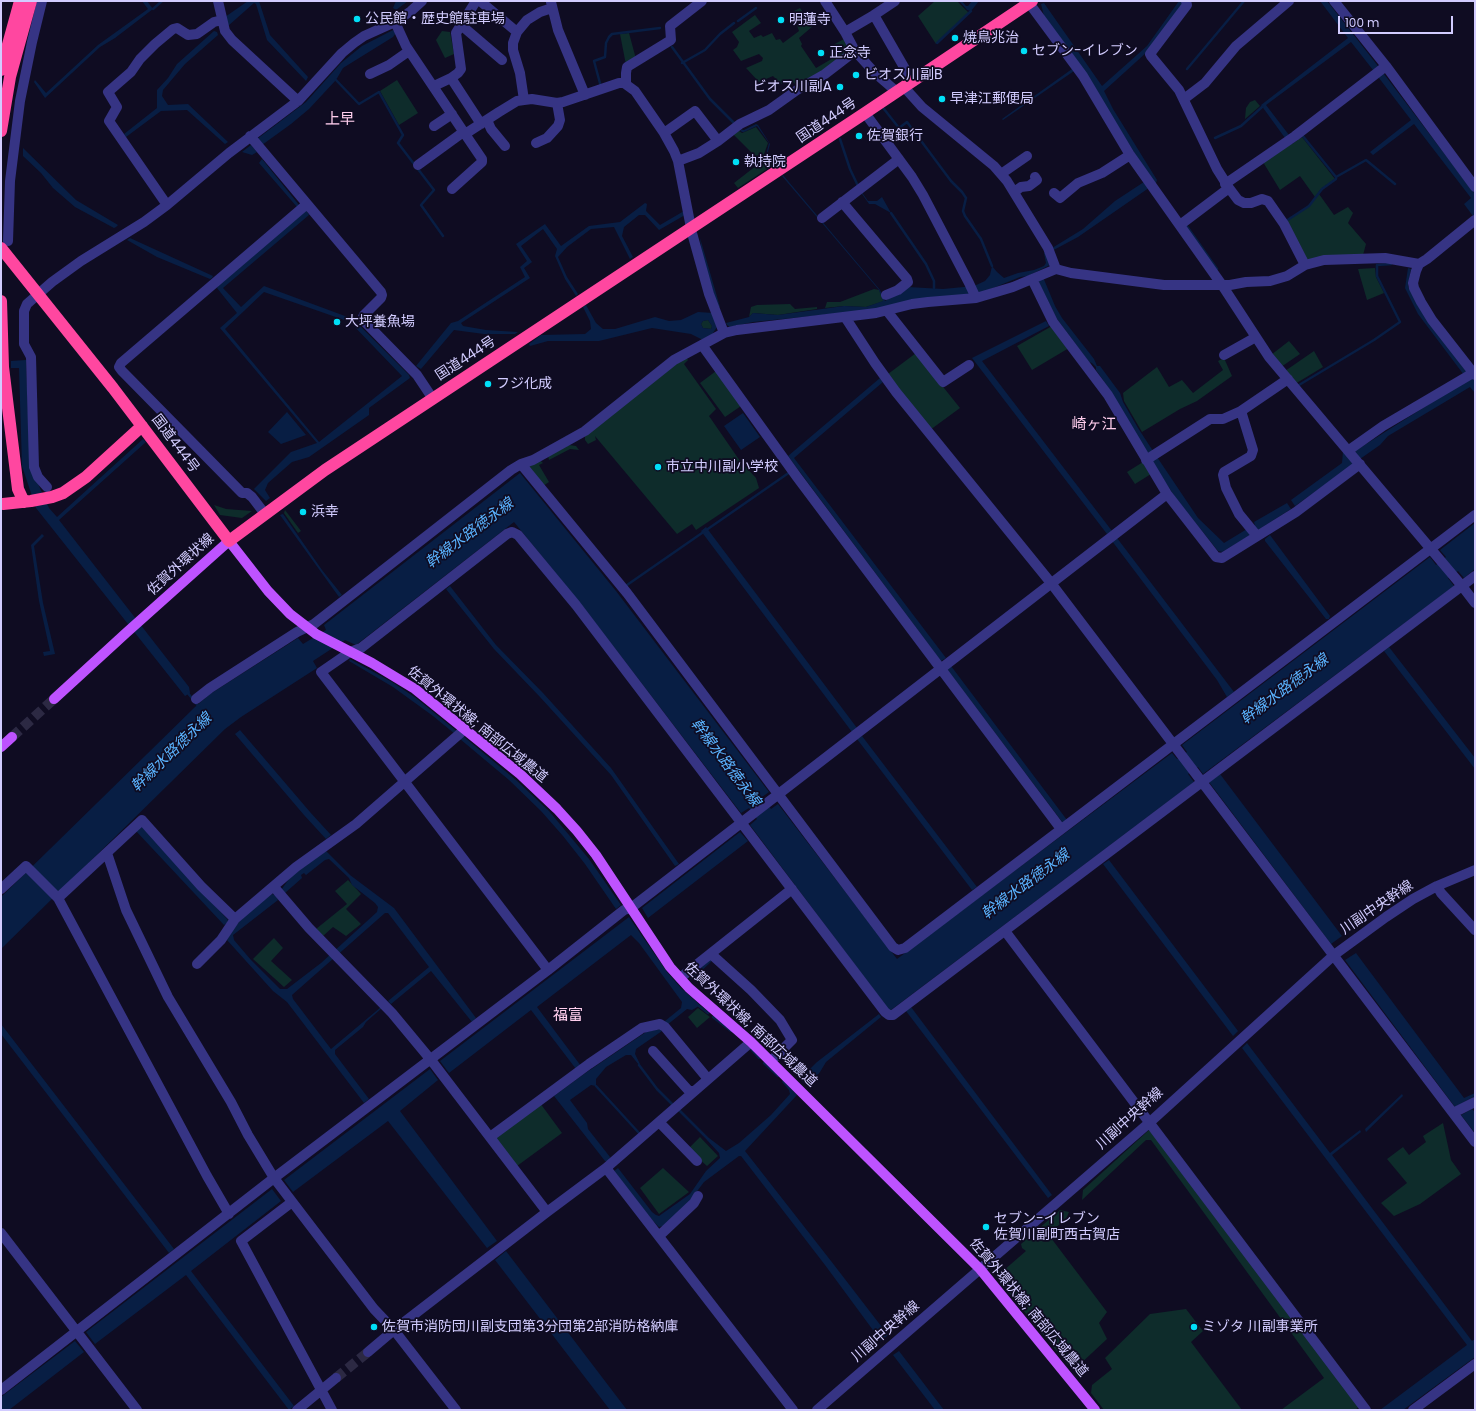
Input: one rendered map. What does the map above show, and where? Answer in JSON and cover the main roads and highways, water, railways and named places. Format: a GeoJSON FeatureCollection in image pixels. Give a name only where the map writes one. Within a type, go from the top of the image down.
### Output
{"type":"FeatureCollection","features":[{"type":"Feature","properties":{"kind":"highway"},"geometry":{"type":"LineString","coordinates":[[1,70],[20,1]]}},
{"type":"Feature","properties":{"kind":"highway"},"geometry":{"type":"LineString","coordinates":[[1,131],[10,77],[31,1]]}},
{"type":"Feature","properties":{"kind":"highway","name":"国道444号"},"geometry":{"type":"LineString","coordinates":[[4,244],[38,294],[142,426],[229,541],[325,470],[1031,2]]}},
{"type":"Feature","properties":{"kind":"highway"},"geometry":{"type":"LineString","coordinates":[[1,301],[3,367],[18,489],[24,502]]}},
{"type":"Feature","properties":{"kind":"highway"},"geometry":{"type":"LineString","coordinates":[[3,504],[52,497],[63,493],[74,486],[142,426]]}},
{"type":"Feature","properties":{"kind":"main road","name":"佐賀外環状線"},"geometry":{"type":"LineString","coordinates":[[54,699],[229,541],[268,591],[290,614],[316,634],[340,647]]}},
{"type":"Feature","properties":{"kind":"main road","name":"佐賀外環状線; 南部広域農道"},"geometry":{"type":"LineString","coordinates":[[340,647],[372,663],[415,689],[520,774],[557,809],[596,855],[670,967],[689,988],[771,1061],[980,1269],[1095,1410]]}},
{"type":"Feature","properties":{"kind":"main road"},"geometry":{"type":"LineString","coordinates":[[1,747],[12,737]]}},
{"type":"Feature","properties":{"kind":"water"},"geometry":{"type":"Polygon","coordinates":[[[142,1],[147,1],[153,9],[115,38],[100,47],[45,98],[34,82],[35,80],[46,93],[98,45],[148,9],[142,1]]]}},
{"type":"Feature","properties":{"kind":"water"},"geometry":{"type":"Polygon","coordinates":[[[248,1],[259,1],[270,35],[308,77],[306,81],[267,40],[256,4],[254,3],[228,26],[225,17],[248,1]]]}},
{"type":"Feature","properties":{"kind":"water"},"geometry":{"type":"Polygon","coordinates":[[[396,1],[408,1],[396,10],[393,8],[396,1]]]}},
{"type":"Feature","properties":{"kind":"water"},"geometry":{"type":"Polygon","coordinates":[[[959,1],[962,1],[966,6],[968,6],[972,1],[979,1],[971,11],[967,10],[959,1]]]}},
{"type":"Feature","properties":{"kind":"water"},"geometry":{"type":"Polygon","coordinates":[[[1179,1],[1184,1],[1182,6],[1147,52],[1104,91],[1113,109],[1157,180],[1156,183],[1078,237],[1048,253],[1050,265],[1028,276],[1020,277],[981,293],[873,310],[753,322],[730,327],[727,325],[726,323],[749,317],[753,313],[778,315],[844,306],[866,307],[883,301],[879,290],[782,176],[783,175],[880,290],[885,301],[908,287],[943,289],[974,286],[985,281],[990,275],[992,266],[1004,278],[1044,266],[1046,263],[1044,253],[1083,229],[1115,201],[1150,178],[1119,128],[1044,16],[1041,4],[1044,3],[1102,86],[1147,46],[1179,1]]]}},
{"type":"Feature","properties":{"kind":"water"},"geometry":{"type":"Polygon","coordinates":[[[1320,1],[1327,1],[1475,194],[1475,214],[1473,216],[1464,204],[1471,198],[1414,124],[1373,155],[1370,152],[1411,120],[1379,76],[1351,42],[1266,105],[1289,135],[1285,138],[1261,105],[1348,38],[1320,1]]]}},
{"type":"Feature","properties":{"kind":"water"},"geometry":{"type":"Polygon","coordinates":[[[393,30],[396,33],[393,37],[343,68],[336,80],[309,109],[262,145],[257,139],[306,102],[341,63],[362,46],[393,30]]]}},
{"type":"Feature","properties":{"kind":"water"},"geometry":{"type":"Polygon","coordinates":[[[214,31],[217,32],[218,35],[185,64],[163,90],[162,96],[168,105],[188,104],[228,142],[225,144],[187,110],[161,111],[126,137],[124,134],[157,108],[157,90],[168,78],[177,64],[214,31]]]}},
{"type":"Feature","properties":{"kind":"water"},"geometry":{"type":"Polygon","coordinates":[[[1072,69],[1074,71],[1003,120],[1002,119],[1072,69]]]}},
{"type":"Feature","properties":{"kind":"water"},"geometry":{"type":"Polygon","coordinates":[[[756,124],[770,144],[767,155],[775,165],[774,166],[766,155],[769,143],[757,126],[744,132],[739,129],[744,130],[756,124]]]}},
{"type":"Feature","properties":{"kind":"water"},"geometry":{"type":"Polygon","coordinates":[[[251,145],[257,152],[252,155],[242,152],[251,145]]]}},
{"type":"Feature","properties":{"kind":"water"},"geometry":{"type":"Polygon","coordinates":[[[23,148],[76,200],[118,225],[114,228],[75,207],[53,188],[41,173],[23,156],[23,148]]]}},
{"type":"Feature","properties":{"kind":"water"},"geometry":{"type":"Polygon","coordinates":[[[262,159],[299,205],[297,207],[259,163],[262,159]]]}},
{"type":"Feature","properties":{"kind":"water"},"geometry":{"type":"Polygon","coordinates":[[[860,191],[868,201],[877,201],[882,197],[891,213],[875,204],[869,204],[860,191]]]}},
{"type":"Feature","properties":{"kind":"water"},"geometry":{"type":"Polygon","coordinates":[[[645,203],[647,204],[646,211],[660,225],[684,211],[685,215],[659,230],[645,215],[639,215],[624,227],[622,236],[633,257],[630,259],[614,227],[591,229],[567,247],[558,257],[567,277],[578,294],[576,296],[565,279],[555,256],[557,249],[543,229],[521,246],[532,262],[524,268],[530,278],[461,323],[463,326],[486,330],[518,332],[515,334],[484,334],[454,330],[421,369],[416,366],[451,323],[458,321],[525,277],[520,267],[527,261],[516,244],[545,224],[561,246],[589,226],[620,222],[645,203]]]}},
{"type":"Feature","properties":{"kind":"water"},"geometry":{"type":"Polygon","coordinates":[[[306,210],[309,215],[223,288],[241,307],[264,286],[353,319],[409,375],[410,378],[369,408],[369,415],[309,457],[292,462],[268,483],[265,490],[270,498],[266,501],[254,489],[291,452],[317,443],[220,328],[237,313],[217,288],[218,285],[306,210]],[[264,292],[225,329],[319,442],[402,376],[350,322],[264,292]]]}},
{"type":"Feature","properties":{"kind":"water"},"geometry":{"type":"Polygon","coordinates":[[[130,238],[213,276],[210,279],[157,257],[127,240],[130,238]]]}},
{"type":"Feature","properties":{"kind":"water"},"geometry":{"type":"Polygon","coordinates":[[[700,238],[720,307],[718,308],[702,255],[700,238]]]}},
{"type":"Feature","properties":{"kind":"water"},"geometry":{"type":"Polygon","coordinates":[[[1408,268],[1411,269],[1408,286],[1423,313],[1467,372],[1464,375],[1418,314],[1405,288],[1408,268]]]}},
{"type":"Feature","properties":{"kind":"water"},"geometry":{"type":"Polygon","coordinates":[[[1043,277],[1055,306],[1062,318],[1094,359],[1097,366],[1100,366],[1120,393],[1123,402],[1153,451],[1149,454],[1096,370],[1096,367],[1089,362],[1057,319],[1038,282],[1043,277]]]}},
{"type":"Feature","properties":{"kind":"water"},"geometry":{"type":"Polygon","coordinates":[[[586,305],[596,323],[603,329],[615,329],[655,317],[669,321],[681,320],[698,312],[713,313],[717,327],[711,336],[703,340],[691,334],[652,328],[599,341],[548,341],[530,346],[529,344],[541,335],[585,334],[591,329],[590,321],[583,307],[586,305]],[[708,320],[703,321],[701,324],[703,328],[711,329],[712,326],[708,320]]]}},
{"type":"Feature","properties":{"kind":"water"},"geometry":{"type":"Polygon","coordinates":[[[1046,321],[1049,326],[982,361],[1112,531],[1107,534],[972,358],[1046,321]]]}},
{"type":"Feature","properties":{"kind":"water"},"geometry":{"type":"Polygon","coordinates":[[[26,360],[30,466],[49,508],[57,517],[143,439],[146,442],[59,520],[189,687],[190,693],[185,696],[36,508],[22,466],[19,368],[11,368],[11,361],[26,360]]]}},
{"type":"Feature","properties":{"kind":"water"},"geometry":{"type":"Polygon","coordinates":[[[1472,377],[1475,381],[1475,393],[1470,387],[1388,436],[1380,445],[1360,459],[1355,451],[1472,377]]]}},
{"type":"Feature","properties":{"kind":"water"},"geometry":{"type":"Polygon","coordinates":[[[880,378],[883,382],[794,458],[946,658],[941,661],[788,456],[880,378]]]}},
{"type":"Feature","properties":{"kind":"water"},"geometry":{"type":"Polygon","coordinates":[[[287,412],[306,435],[281,444],[268,432],[287,412]]]}},
{"type":"Feature","properties":{"kind":"water"},"geometry":{"type":"Polygon","coordinates":[[[743,413],[760,437],[741,450],[724,426],[743,413]]]}},
{"type":"Feature","properties":{"kind":"water"},"geometry":{"type":"Polygon","coordinates":[[[1343,451],[1354,464],[1295,506],[1291,500],[1342,463],[1343,451]]]}},
{"type":"Feature","properties":{"kind":"water"},"geometry":{"type":"Polygon","coordinates":[[[1157,457],[1198,518],[1224,543],[1247,529],[1251,535],[1222,552],[1218,551],[1175,497],[1153,463],[1153,460],[1157,457]]]}},
{"type":"Feature","properties":{"kind":"water","name":"幹線水路徳永線"},"geometry":{"type":"Polygon","coordinates":[[[520,473],[616,591],[769,792],[762,797],[771,809],[778,804],[897,959],[1172,753],[1177,759],[1187,752],[1182,745],[1430,557],[1436,565],[1446,557],[1440,550],[1475,523],[1475,569],[1464,578],[1458,571],[1448,578],[1454,586],[1203,774],[1198,767],[1188,774],[1194,782],[891,1010],[888,1009],[750,825],[757,819],[749,808],[741,813],[584,608],[514,522],[356,645],[345,640],[313,661],[317,668],[225,729],[1,949],[1,897],[195,707],[210,694],[298,638],[303,644],[326,630],[324,625],[520,473]]]}},
{"type":"Feature","properties":{"kind":"water"},"geometry":{"type":"Polygon","coordinates":[[[1287,503],[1291,509],[1258,530],[1256,529],[1254,522],[1287,503]]]}},
{"type":"Feature","properties":{"kind":"water"},"geometry":{"type":"Polygon","coordinates":[[[283,514],[322,570],[342,595],[339,597],[280,515],[283,514]]]}},
{"type":"Feature","properties":{"kind":"water"},"geometry":{"type":"Polygon","coordinates":[[[706,527],[857,728],[852,732],[701,531],[706,527]]]}},
{"type":"Feature","properties":{"kind":"water"},"geometry":{"type":"Polygon","coordinates":[[[42,534],[44,536],[34,546],[43,603],[55,654],[44,656],[43,652],[50,651],[39,601],[31,545],[42,534]]]}},
{"type":"Feature","properties":{"kind":"water"},"geometry":{"type":"Polygon","coordinates":[[[1270,535],[1330,616],[1329,619],[1326,619],[1265,541],[1265,539],[1270,535]]]}},
{"type":"Feature","properties":{"kind":"water"},"geometry":{"type":"Polygon","coordinates":[[[1117,538],[1234,692],[1227,697],[1217,680],[1112,541],[1117,538]]]}},
{"type":"Feature","properties":{"kind":"water"},"geometry":{"type":"Polygon","coordinates":[[[450,586],[496,645],[543,693],[611,768],[679,864],[675,866],[611,775],[494,649],[446,589],[450,586]]]}},
{"type":"Feature","properties":{"kind":"water"},"geometry":{"type":"Polygon","coordinates":[[[1389,647],[1475,758],[1475,769],[1384,651],[1389,647]]]}},
{"type":"Feature","properties":{"kind":"water"},"geometry":{"type":"Polygon","coordinates":[[[350,659],[392,682],[416,698],[458,732],[455,734],[393,687],[349,661],[350,659]]]}},
{"type":"Feature","properties":{"kind":"water"},"geometry":{"type":"Polygon","coordinates":[[[951,666],[1067,820],[1063,823],[947,669],[951,666]]]}},
{"type":"Feature","properties":{"kind":"water"},"geometry":{"type":"Polygon","coordinates":[[[240,730],[331,835],[326,839],[304,815],[235,734],[240,730]]]}},
{"type":"Feature","properties":{"kind":"water"},"geometry":{"type":"Polygon","coordinates":[[[463,736],[516,780],[549,811],[589,859],[621,905],[616,909],[585,864],[541,811],[509,780],[460,739],[463,736]]]}},
{"type":"Feature","properties":{"kind":"water"},"geometry":{"type":"Polygon","coordinates":[[[862,736],[977,887],[972,890],[857,739],[862,736]]]}},
{"type":"Feature","properties":{"kind":"water"},"geometry":{"type":"Polygon","coordinates":[[[1220,774],[1342,936],[1331,944],[1209,782],[1220,774]]]}},
{"type":"Feature","properties":{"kind":"water"},"geometry":{"type":"Polygon","coordinates":[[[142,826],[228,920],[227,923],[224,925],[136,831],[142,826]]]}},
{"type":"Feature","properties":{"kind":"water"},"geometry":{"type":"Polygon","coordinates":[[[740,832],[748,841],[648,918],[642,908],[740,832]]]}},
{"type":"Feature","properties":{"kind":"water"},"geometry":{"type":"Polygon","coordinates":[[[326,851],[350,875],[394,908],[476,1018],[472,1022],[431,971],[391,1004],[388,1001],[429,967],[388,913],[385,913],[292,995],[293,999],[331,1049],[381,1007],[382,1008],[366,1022],[363,1027],[335,1050],[335,1054],[369,1099],[364,1103],[287,1002],[273,991],[227,940],[233,928],[252,909],[272,894],[275,895],[281,890],[292,875],[326,851]],[[329,859],[325,860],[306,875],[304,873],[301,875],[302,878],[285,893],[277,897],[278,900],[233,935],[234,940],[251,960],[280,989],[287,989],[321,963],[377,912],[378,907],[375,903],[352,885],[349,878],[329,859]]]}},
{"type":"Feature","properties":{"kind":"water"},"geometry":{"type":"Polygon","coordinates":[[[1109,860],[1238,1031],[1233,1036],[1103,864],[1109,860]]]}},
{"type":"Feature","properties":{"kind":"water"},"geometry":{"type":"Polygon","coordinates":[[[629,917],[667,972],[681,988],[700,1005],[699,1006],[692,1010],[687,1009],[667,1025],[665,1021],[681,1008],[682,1002],[639,943],[631,935],[537,1007],[581,1066],[576,1069],[531,1010],[449,1073],[440,1061],[629,917]]]}},
{"type":"Feature","properties":{"kind":"water"},"geometry":{"type":"Polygon","coordinates":[[[1356,953],[1464,1098],[1475,1093],[1475,1096],[1455,1107],[1345,960],[1356,953]]]}},
{"type":"Feature","properties":{"kind":"water"},"geometry":{"type":"Polygon","coordinates":[[[911,1007],[1052,1195],[1048,1198],[906,1011],[911,1007]]]}},
{"type":"Feature","properties":{"kind":"water"},"geometry":{"type":"Polygon","coordinates":[[[879,1014],[881,1017],[826,1062],[808,1087],[800,1079],[817,1062],[879,1014]]]}},
{"type":"Feature","properties":{"kind":"water"},"geometry":{"type":"Polygon","coordinates":[[[1,1024],[174,1249],[169,1253],[1,1034],[1,1024]]]}},
{"type":"Feature","properties":{"kind":"water"},"geometry":{"type":"Polygon","coordinates":[[[660,1029],[662,1031],[636,1049],[635,1054],[640,1064],[639,1065],[631,1055],[626,1055],[606,1067],[596,1079],[596,1086],[591,1085],[570,1100],[587,1123],[588,1129],[610,1157],[609,1161],[605,1161],[554,1096],[646,1032],[660,1029]]]}},
{"type":"Feature","properties":{"kind":"water"},"geometry":{"type":"Polygon","coordinates":[[[1247,1043],[1330,1153],[1360,1130],[1361,1132],[1332,1155],[1472,1341],[1475,1339],[1475,1357],[1403,1410],[1380,1410],[1467,1345],[1242,1048],[1247,1043]]]}},
{"type":"Feature","properties":{"kind":"water"},"geometry":{"type":"Polygon","coordinates":[[[430,1069],[438,1080],[400,1111],[497,1241],[487,1248],[388,1121],[293,1192],[284,1180],[430,1069]]]}},
{"type":"Feature","properties":{"kind":"water"},"geometry":{"type":"Polygon","coordinates":[[[783,1080],[797,1095],[745,1151],[888,1335],[881,1341],[825,1265],[741,1156],[704,1182],[689,1202],[663,1226],[659,1227],[614,1171],[618,1168],[652,1212],[659,1216],[690,1194],[706,1171],[720,1158],[719,1153],[707,1140],[709,1138],[726,1151],[739,1143],[771,1115],[790,1094],[789,1090],[782,1082],[783,1080]]]}},
{"type":"Feature","properties":{"kind":"water"},"geometry":{"type":"Polygon","coordinates":[[[1402,1094],[1403,1096],[1366,1132],[1365,1129],[1402,1094]]]}},
{"type":"Feature","properties":{"kind":"water"},"geometry":{"type":"Polygon","coordinates":[[[1472,1109],[1475,1112],[1475,1133],[1461,1115],[1472,1109]]]}},
{"type":"Feature","properties":{"kind":"water"},"geometry":{"type":"Polygon","coordinates":[[[272,1189],[281,1201],[191,1271],[294,1406],[289,1410],[186,1275],[95,1344],[86,1332],[272,1189]]]}},
{"type":"Feature","properties":{"kind":"water"},"geometry":{"type":"Polygon","coordinates":[[[506,1251],[627,1410],[610,1410],[495,1260],[506,1251]]]}},
{"type":"Feature","properties":{"kind":"water"},"geometry":{"type":"Polygon","coordinates":[[[75,1341],[84,1352],[9,1410],[1,1410],[1,1397],[75,1341]]]}},
{"type":"Feature","properties":{"kind":"water"},"geometry":{"type":"Polygon","coordinates":[[[899,1351],[944,1410],[935,1410],[893,1355],[899,1351]]]}},
{"type":"Feature","properties":{"kind":"waterway"},"geometry":{"type":"LineString","coordinates":[[153,9],[162,1]]}},
{"type":"Feature","properties":{"kind":"waterway"},"geometry":{"type":"LineString","coordinates":[[1187,69],[1244,1]]}},
{"type":"Feature","properties":{"kind":"waterway"},"geometry":{"type":"LineString","coordinates":[[738,21],[756,8]]}},
{"type":"Feature","properties":{"kind":"waterway"},"geometry":{"type":"LineString","coordinates":[[937,43],[971,11]]}},
{"type":"Feature","properties":{"kind":"waterway"},"geometry":{"type":"LineString","coordinates":[[682,63],[705,50],[720,34],[734,23]]}},
{"type":"Feature","properties":{"kind":"waterway"},"geometry":{"type":"LineString","coordinates":[[601,87],[594,61],[605,57],[606,43],[609,37],[612,34],[660,28]]}},
{"type":"Feature","properties":{"kind":"waterway"},"geometry":{"type":"LineString","coordinates":[[672,47],[710,99],[735,124]]}},
{"type":"Feature","properties":{"kind":"waterway"},"geometry":{"type":"LineString","coordinates":[[336,80],[359,104],[379,92],[403,135],[398,143],[434,190],[421,205],[443,236]]}},
{"type":"Feature","properties":{"kind":"waterway"},"geometry":{"type":"LineString","coordinates":[[1215,138],[1241,126],[1262,107]]}},
{"type":"Feature","properties":{"kind":"waterway"},"geometry":{"type":"LineString","coordinates":[[884,109],[899,128],[907,122],[951,181],[962,192],[966,198],[963,211],[965,216],[981,239],[992,266]]}},
{"type":"Feature","properties":{"kind":"waterway"},"geometry":{"type":"LineString","coordinates":[[1301,136],[1302,135],[1336,177],[1366,160],[1395,184]]}},
{"type":"Feature","properties":{"kind":"waterway"},"geometry":{"type":"LineString","coordinates":[[840,139],[850,169],[858,186]]}},
{"type":"Feature","properties":{"kind":"waterway"},"geometry":{"type":"LineString","coordinates":[[1286,221],[1309,206],[1322,189],[1336,178]]}},
{"type":"Feature","properties":{"kind":"waterway"},"geometry":{"type":"LineString","coordinates":[[891,213],[926,264],[934,281],[934,288]]}},
{"type":"Feature","properties":{"kind":"waterway"},"geometry":{"type":"LineString","coordinates":[[1186,225],[1217,269]]}},
{"type":"Feature","properties":{"kind":"waterway"},"geometry":{"type":"LineString","coordinates":[[1299,385],[1374,340],[1400,322],[1377,276],[1377,265],[1391,264]]}},
{"type":"Feature","properties":{"kind":"waterway"},"geometry":{"type":"LineString","coordinates":[[627,585],[790,472]]}},
{"type":"Feature","properties":{"kind":"waterway","name":"幹線水路徳永線"},"geometry":{"type":"LineString","coordinates":[[187,692],[199,707]]}},
{"type":"Feature","properties":{"kind":"waterway"},"geometry":{"type":"LineString","coordinates":[[692,978],[710,961]]}},
{"type":"Feature","properties":{"kind":"waterway"},"geometry":{"type":"LineString","coordinates":[[699,1006],[708,1013]]}},
{"type":"Feature","properties":{"kind":"waterway"},"geometry":{"type":"LineString","coordinates":[[713,1017],[731,1031]]}},
{"type":"Feature","properties":{"kind":"waterway"},"geometry":{"type":"LineString","coordinates":[[750,1048],[759,1058]]}},
{"type":"Feature","properties":{"kind":"waterway"},"geometry":{"type":"LineString","coordinates":[[764,1063],[778,1076]]}},
{"type":"Feature","properties":{"kind":"waterway"},"geometry":{"type":"LineString","coordinates":[[639,1065],[657,1089],[673,1105]]}},
{"type":"Feature","properties":{"kind":"waterway"},"geometry":{"type":"LineString","coordinates":[[596,1086],[639,1133]]}},
{"type":"Feature","properties":{"kind":"waterway"},"geometry":{"type":"LineString","coordinates":[[678,1109],[708,1139]]}},
{"type":"Feature","properties":{"kind":"tunnel"},"geometry":{"type":"LineString","coordinates":[[12,737],[54,699]]}},
{"type":"Feature","properties":{"kind":"tunnel"},"geometry":{"type":"LineString","coordinates":[[336,1378],[368,1352]]}},
{"type":"Feature","properties":{"kind":"place","name":"公民館・歴史館駐車場"},"geometry":{"type":"Point","coordinates":[357,19]}},
{"type":"Feature","properties":{"kind":"place","name":"明蓮寺"},"geometry":{"type":"Point","coordinates":[781,20]}},
{"type":"Feature","properties":{"kind":"place","name":"焼鳥兆治"},"geometry":{"type":"Point","coordinates":[955,38]}},
{"type":"Feature","properties":{"kind":"place","name":"セブン-イレブン"},"geometry":{"type":"Point","coordinates":[1024,51]}},
{"type":"Feature","properties":{"kind":"place","name":"正念寺"},"geometry":{"type":"Point","coordinates":[821,53]}},
{"type":"Feature","properties":{"kind":"place","name":"ビオス川副B"},"geometry":{"type":"Point","coordinates":[856,75]}},
{"type":"Feature","properties":{"kind":"place","name":"ビオス川副A"},"geometry":{"type":"Point","coordinates":[840,87]}},
{"type":"Feature","properties":{"kind":"place","name":"早津江郵便局"},"geometry":{"type":"Point","coordinates":[942,99]}},
{"type":"Feature","properties":{"kind":"place","name":"佐賀銀行"},"geometry":{"type":"Point","coordinates":[859,136]}},
{"type":"Feature","properties":{"kind":"place","name":"執持院"},"geometry":{"type":"Point","coordinates":[736,162]}},
{"type":"Feature","properties":{"kind":"place","name":"大坪養魚場"},"geometry":{"type":"Point","coordinates":[337,322]}},
{"type":"Feature","properties":{"kind":"place","name":"フジ化成"},"geometry":{"type":"Point","coordinates":[488,384]}},
{"type":"Feature","properties":{"kind":"place","name":"市立中川副小学校"},"geometry":{"type":"Point","coordinates":[658,467]}},
{"type":"Feature","properties":{"kind":"place","name":"浜幸"},"geometry":{"type":"Point","coordinates":[303,512]}},
{"type":"Feature","properties":{"kind":"place","name":"セブン-イレブン 佐賀川副町西古賀店"},"geometry":{"type":"Point","coordinates":[986,1227]}},
{"type":"Feature","properties":{"kind":"place","name":"佐賀市消防団川副支団第3分団第2部消防格納庫"},"geometry":{"type":"Point","coordinates":[374,1327]}},
{"type":"Feature","properties":{"kind":"place","name":"ミゾタ 川副事業所"},"geometry":{"type":"Point","coordinates":[1194,1327]}},
{"type":"Feature","properties":{"kind":"district","name":"上早"},"geometry":{"type":"Point","coordinates":[340,120]}},
{"type":"Feature","properties":{"kind":"district","name":"崎ヶ江"},"geometry":{"type":"Point","coordinates":[1094,425]}},
{"type":"Feature","properties":{"kind":"district","name":"福富"},"geometry":{"type":"Point","coordinates":[568,1016]}}]}
